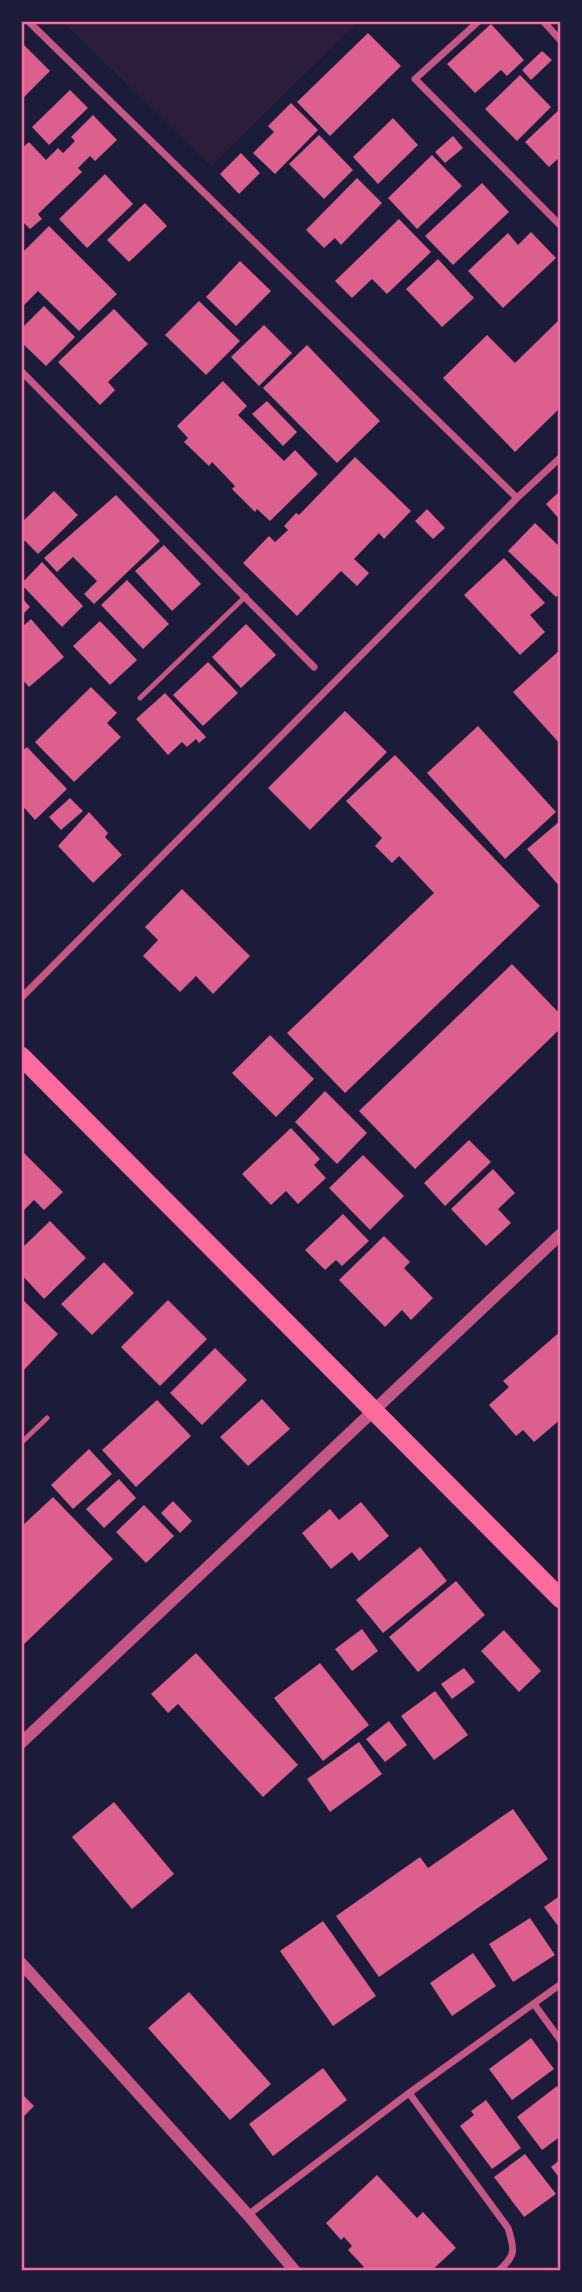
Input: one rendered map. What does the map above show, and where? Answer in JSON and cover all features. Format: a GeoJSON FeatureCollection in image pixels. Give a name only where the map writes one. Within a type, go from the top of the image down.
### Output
{"type":"FeatureCollection","features":[{"type":"Feature","properties":{"kind":"highway"},"geometry":{"type":"LineString","coordinates":[[21,1056],[561,1599]]}},
{"type":"Feature","properties":{"kind":"street"},"geometry":{"type":"LineString","coordinates":[[28,21],[517,498]]}},
{"type":"Feature","properties":{"kind":"street"},"geometry":{"type":"LineString","coordinates":[[479,21],[415,79],[561,226]]}},
{"type":"Feature","properties":{"kind":"street"},"geometry":{"type":"LineString","coordinates":[[542,21],[561,41]]}},
{"type":"Feature","properties":{"kind":"street"},"geometry":{"type":"LineString","coordinates":[[21,371],[314,667]]}},
{"type":"Feature","properties":{"kind":"street"},"geometry":{"type":"LineString","coordinates":[[21,998],[517,498],[561,457]]}},
{"type":"Feature","properties":{"kind":"street"},"geometry":{"type":"LineString","coordinates":[[21,1743],[561,1234]]}},
{"type":"Feature","properties":{"kind":"street"},"geometry":{"type":"LineString","coordinates":[[21,1964],[248,2215],[295,2271]]}},
{"type":"Feature","properties":{"kind":"street"},"geometry":{"type":"LineString","coordinates":[[248,2215],[409,2093],[561,1984]]}},
{"type":"Feature","properties":{"kind":"street"},"geometry":{"type":"LineString","coordinates":[[534,2004],[561,2041]]}},
{"type":"Feature","properties":{"kind":"street"},"geometry":{"type":"LineString","coordinates":[[409,2093],[508,2228],[513,2250],[511,2260],[498,2271]]}},
{"type":"Feature","properties":{"kind":"lane"},"geometry":{"type":"LineString","coordinates":[[140,698],[246,596]]}},
{"type":"Feature","properties":{"kind":"lane"},"geometry":{"type":"LineString","coordinates":[[21,1443],[47,1418]]}},
{"type":"Feature","properties":{"kind":"shaded area"},"geometry":{"type":"Polygon","coordinates":[[[62,21],[359,21],[211,166],[62,21]]]}},
{"type":"Feature","properties":{"kind":"building"},"geometry":{"type":"Polygon","coordinates":[[[491,24],[524,60],[507,76],[501,70],[475,93],[447,64],[491,24]]]}},
{"type":"Feature","properties":{"kind":"building"},"geometry":{"type":"Polygon","coordinates":[[[368,33],[401,66],[330,136],[297,102],[368,33]]]}},
{"type":"Feature","properties":{"kind":"building"},"geometry":{"type":"Polygon","coordinates":[[[21,42],[50,71],[21,100],[21,42]]]}},
{"type":"Feature","properties":{"kind":"building"},"geometry":{"type":"Polygon","coordinates":[[[542,51],[552,60],[531,80],[522,70],[542,51]]]}},
{"type":"Feature","properties":{"kind":"building"},"geometry":{"type":"Polygon","coordinates":[[[520,75],[551,107],[517,141],[485,109],[520,75]]]}},
{"type":"Feature","properties":{"kind":"building"},"geometry":{"type":"Polygon","coordinates":[[[70,90],[88,108],[49,145],[32,127],[70,90]]]}},
{"type":"Feature","properties":{"kind":"building"},"geometry":{"type":"Polygon","coordinates":[[[291,103],[318,130],[275,174],[253,153],[274,132],[268,126],[291,103]]]}},
{"type":"Feature","properties":{"kind":"building"},"geometry":{"type":"Polygon","coordinates":[[[561,108],[561,156],[549,167],[525,142],[561,108]]]}},
{"type":"Feature","properties":{"kind":"building"},"geometry":{"type":"Polygon","coordinates":[[[93,115],[117,140],[95,161],[90,156],[78,168],[82,172],[38,214],[42,219],[30,229],[21,220],[21,149],[29,142],[46,160],[58,148],[63,153],[75,141],[71,137],[93,115]]]}},
{"type":"Feature","properties":{"kind":"building"},"geometry":{"type":"Polygon","coordinates":[[[393,118],[418,145],[378,184],[353,157],[393,118]]]}},
{"type":"Feature","properties":{"kind":"building"},"geometry":{"type":"Polygon","coordinates":[[[319,135],[353,170],[324,199],[289,164],[319,135]]]}},
{"type":"Feature","properties":{"kind":"building"},"geometry":{"type":"Polygon","coordinates":[[[453,136],[463,148],[445,163],[435,152],[453,136]]]}},
{"type":"Feature","properties":{"kind":"building"},"geometry":{"type":"Polygon","coordinates":[[[241,153],[260,173],[239,194],[220,174],[241,153]]]}},
{"type":"Feature","properties":{"kind":"building"},"geometry":{"type":"Polygon","coordinates":[[[432,155],[462,186],[417,229],[388,198],[432,155]]]}},
{"type":"Feature","properties":{"kind":"building"},"geometry":{"type":"Polygon","coordinates":[[[105,174],[133,204],[87,248],[59,219],[105,174]]]}},
{"type":"Feature","properties":{"kind":"building"},"geometry":{"type":"Polygon","coordinates":[[[357,178],[382,203],[341,245],[335,238],[324,248],[306,230],[357,178]]]}},
{"type":"Feature","properties":{"kind":"building"},"geometry":{"type":"Polygon","coordinates":[[[482,183],[509,212],[453,265],[425,236],[482,183]]]}},
{"type":"Feature","properties":{"kind":"building"},"geometry":{"type":"Polygon","coordinates":[[[145,203],[167,226],[129,262],[107,240],[145,203]]]}},
{"type":"Feature","properties":{"kind":"building"},"geometry":{"type":"Polygon","coordinates":[[[399,219],[431,252],[387,294],[372,279],[352,298],[335,281],[399,219]]]}},
{"type":"Feature","properties":{"kind":"building"},"geometry":{"type":"Polygon","coordinates":[[[49,226],[117,294],[79,331],[38,291],[24,305],[21,302],[21,254],[49,226]]]}},
{"type":"Feature","properties":{"kind":"building"},"geometry":{"type":"Polygon","coordinates":[[[531,232],[556,258],[503,308],[468,271],[508,233],[518,245],[531,232]]]}},
{"type":"Feature","properties":{"kind":"building"},"geometry":{"type":"Polygon","coordinates":[[[438,259],[474,298],[442,327],[406,289],[438,259]]]}},
{"type":"Feature","properties":{"kind":"building"},"geometry":{"type":"Polygon","coordinates":[[[240,261],[271,291],[236,326],[206,297],[240,261]]]}},
{"type":"Feature","properties":{"kind":"building"},"geometry":{"type":"Polygon","coordinates":[[[199,301],[240,341],[206,375],[165,335],[199,301]]]}},
{"type":"Feature","properties":{"kind":"building"},"geometry":{"type":"Polygon","coordinates":[[[44,306],[75,337],[46,366],[21,342],[21,329],[44,306]]]}},
{"type":"Feature","properties":{"kind":"building"},"geometry":{"type":"Polygon","coordinates":[[[114,309],[148,344],[108,382],[115,390],[100,405],[58,362],[114,309]]]}},
{"type":"Feature","properties":{"kind":"building"},"geometry":{"type":"Polygon","coordinates":[[[561,318],[561,407],[515,452],[443,378],[487,335],[515,363],[561,318]]]}},
{"type":"Feature","properties":{"kind":"building"},"geometry":{"type":"Polygon","coordinates":[[[264,325],[292,353],[259,386],[231,357],[264,325]]]}},
{"type":"Feature","properties":{"kind":"building"},"geometry":{"type":"Polygon","coordinates":[[[307,345],[380,421],[337,463],[263,388],[307,345]]]}},
{"type":"Feature","properties":{"kind":"building"},"geometry":{"type":"Polygon","coordinates":[[[223,381],[247,406],[238,415],[284,461],[295,450],[318,474],[270,521],[257,509],[255,512],[232,489],[235,486],[212,462],[209,466],[184,442],[188,438],[177,426],[223,381]]]}},
{"type":"Feature","properties":{"kind":"building"},"geometry":{"type":"Polygon","coordinates":[[[267,401],[297,432],[283,446],[252,414],[267,401]]]}},
{"type":"Feature","properties":{"kind":"building"},"geometry":{"type":"Polygon","coordinates":[[[355,457],[411,511],[384,539],[379,533],[354,559],[369,573],[357,586],[341,571],[297,616],[243,563],[269,536],[275,542],[288,530],[284,526],[296,513],[299,515],[355,457]]]}},
{"type":"Feature","properties":{"kind":"building"},"geometry":{"type":"Polygon","coordinates":[[[561,490],[561,521],[546,504],[561,490]]]}},
{"type":"Feature","properties":{"kind":"building"},"geometry":{"type":"Polygon","coordinates":[[[54,491],[78,515],[38,554],[21,537],[21,523],[54,491]]]}},
{"type":"Feature","properties":{"kind":"building"},"geometry":{"type":"Polygon","coordinates":[[[116,495],[160,541],[94,604],[84,594],[97,581],[73,557],[57,572],[44,558],[116,495]]]}},
{"type":"Feature","properties":{"kind":"building"},"geometry":{"type":"Polygon","coordinates":[[[427,509],[445,528],[433,539],[415,521],[427,509]]]}},
{"type":"Feature","properties":{"kind":"building"},"geometry":{"type":"Polygon","coordinates":[[[535,523],[561,548],[561,593],[556,597],[508,551],[535,523]]]}},
{"type":"Feature","properties":{"kind":"building"},"geometry":{"type":"Polygon","coordinates":[[[164,545],[201,584],[172,611],[135,571],[164,545]]]}},
{"type":"Feature","properties":{"kind":"building"},"geometry":{"type":"Polygon","coordinates":[[[504,558],[545,603],[530,615],[545,632],[520,655],[464,595],[504,558]]]}},
{"type":"Feature","properties":{"kind":"building"},"geometry":{"type":"Polygon","coordinates":[[[42,562],[83,606],[62,627],[21,584],[42,562]]]}},
{"type":"Feature","properties":{"kind":"building"},"geometry":{"type":"Polygon","coordinates":[[[127,580],[169,624],[143,649],[101,605],[127,580]]]}},
{"type":"Feature","properties":{"kind":"building"},"geometry":{"type":"Polygon","coordinates":[[[21,597],[30,607],[21,616],[21,597]]]}},
{"type":"Feature","properties":{"kind":"building"},"geometry":{"type":"Polygon","coordinates":[[[31,619],[64,657],[29,687],[21,678],[21,628],[31,619]]]}},
{"type":"Feature","properties":{"kind":"building"},"geometry":{"type":"Polygon","coordinates":[[[100,621],[137,660],[110,685],[73,646],[100,621]]]}},
{"type":"Feature","properties":{"kind":"building"},"geometry":{"type":"Polygon","coordinates":[[[246,624],[276,655],[241,688],[212,657],[246,624]]]}},
{"type":"Feature","properties":{"kind":"building"},"geometry":{"type":"Polygon","coordinates":[[[561,649],[561,745],[513,692],[561,649]]]}},
{"type":"Feature","properties":{"kind":"building"},"geometry":{"type":"Polygon","coordinates":[[[208,662],[238,693],[203,726],[173,695],[208,662]]]}},
{"type":"Feature","properties":{"kind":"building"},"geometry":{"type":"Polygon","coordinates":[[[91,687],[117,713],[107,723],[121,737],[74,782],[35,742],[91,687]]]}},
{"type":"Feature","properties":{"kind":"building"},"geometry":{"type":"Polygon","coordinates":[[[165,693],[206,737],[199,743],[196,739],[187,747],[182,742],[168,755],[136,719],[165,693]]]}},
{"type":"Feature","properties":{"kind":"building"},"geometry":{"type":"Polygon","coordinates":[[[345,711],[387,752],[310,830],[268,788],[345,711]]]}},
{"type":"Feature","properties":{"kind":"building"},"geometry":{"type":"Polygon","coordinates":[[[478,726],[556,812],[505,859],[427,773],[478,726]]]}},
{"type":"Feature","properties":{"kind":"building"},"geometry":{"type":"Polygon","coordinates":[[[27,747],[67,789],[35,820],[21,804],[21,752],[27,747]]]}},
{"type":"Feature","properties":{"kind":"building"},"geometry":{"type":"Polygon","coordinates":[[[395,755],[540,906],[345,1093],[287,1033],[434,893],[399,856],[392,863],[375,846],[382,838],[346,801],[395,755]]]}},
{"type":"Feature","properties":{"kind":"building"},"geometry":{"type":"Polygon","coordinates":[[[70,798],[83,811],[61,830],[49,817],[70,798]]]}},
{"type":"Feature","properties":{"kind":"building"},"geometry":{"type":"Polygon","coordinates":[[[89,812],[108,833],[105,837],[122,855],[93,883],[58,846],[89,812]]]}},
{"type":"Feature","properties":{"kind":"building"},"geometry":{"type":"Polygon","coordinates":[[[561,822],[561,888],[527,849],[561,822]]]}},
{"type":"Feature","properties":{"kind":"building"},"geometry":{"type":"Polygon","coordinates":[[[182,889],[250,956],[213,994],[196,976],[180,992],[143,956],[158,940],[145,927],[182,889]]]}},
{"type":"Feature","properties":{"kind":"building"},"geometry":{"type":"Polygon","coordinates":[[[512,964],[561,1015],[561,1028],[415,1169],[359,1111],[512,964]]]}},
{"type":"Feature","properties":{"kind":"building"},"geometry":{"type":"Polygon","coordinates":[[[270,1035],[314,1079],[276,1117],[232,1073],[270,1035]]]}},
{"type":"Feature","properties":{"kind":"building"},"geometry":{"type":"Polygon","coordinates":[[[325,1091],[367,1133],[337,1164],[295,1122],[325,1091]]]}},
{"type":"Feature","properties":{"kind":"building"},"geometry":{"type":"Polygon","coordinates":[[[291,1128],[320,1159],[314,1165],[326,1178],[298,1204],[286,1191],[271,1205],[242,1174],[291,1128]]]}},
{"type":"Feature","properties":{"kind":"building"},"geometry":{"type":"Polygon","coordinates":[[[469,1140],[491,1162],[445,1206],[424,1183],[469,1140]]]}},
{"type":"Feature","properties":{"kind":"building"},"geometry":{"type":"Polygon","coordinates":[[[21,1150],[63,1192],[44,1210],[34,1200],[21,1213],[21,1150]]]}},
{"type":"Feature","properties":{"kind":"building"},"geometry":{"type":"Polygon","coordinates":[[[363,1155],[404,1196],[370,1230],[329,1188],[363,1155]]]}},
{"type":"Feature","properties":{"kind":"building"},"geometry":{"type":"Polygon","coordinates":[[[493,1169],[515,1193],[498,1209],[511,1223],[486,1246],[451,1209],[493,1169]]]}},
{"type":"Feature","properties":{"kind":"building"},"geometry":{"type":"Polygon","coordinates":[[[343,1214],[369,1241],[342,1266],[336,1260],[325,1270],[305,1250],[343,1214]]]}},
{"type":"Feature","properties":{"kind":"building"},"geometry":{"type":"Polygon","coordinates":[[[50,1221],[86,1258],[44,1299],[21,1274],[21,1249],[50,1221]]]}},
{"type":"Feature","properties":{"kind":"building"},"geometry":{"type":"Polygon","coordinates":[[[384,1236],[410,1262],[404,1268],[433,1298],[411,1320],[402,1310],[385,1327],[339,1280],[384,1236]]]}},
{"type":"Feature","properties":{"kind":"building"},"geometry":{"type":"Polygon","coordinates":[[[104,1262],[134,1293],[92,1335],[61,1304],[104,1262]]]}},
{"type":"Feature","properties":{"kind":"building"},"geometry":{"type":"Polygon","coordinates":[[[21,1298],[58,1334],[21,1373],[21,1298]]]}},
{"type":"Feature","properties":{"kind":"building"},"geometry":{"type":"Polygon","coordinates":[[[168,1300],[207,1339],[160,1386],[121,1347],[168,1300]]]}},
{"type":"Feature","properties":{"kind":"building"},"geometry":{"type":"Polygon","coordinates":[[[561,1331],[561,1419],[534,1442],[523,1430],[516,1436],[489,1405],[509,1387],[503,1381],[561,1331]]]}},
{"type":"Feature","properties":{"kind":"building"},"geometry":{"type":"Polygon","coordinates":[[[215,1348],[247,1380],[202,1425],[170,1393],[215,1348]]]}},
{"type":"Feature","properties":{"kind":"building"},"geometry":{"type":"Polygon","coordinates":[[[262,1399],[290,1429],[248,1466],[220,1437],[262,1399]]]}},
{"type":"Feature","properties":{"kind":"building"},"geometry":{"type":"Polygon","coordinates":[[[157,1400],[191,1436],[136,1487],[102,1450],[157,1400]]]}},
{"type":"Feature","properties":{"kind":"building"},"geometry":{"type":"Polygon","coordinates":[[[89,1449],[112,1474],[73,1509],[51,1485],[89,1449]]]}},
{"type":"Feature","properties":{"kind":"building"},"geometry":{"type":"Polygon","coordinates":[[[119,1479],[136,1498],[104,1528],[86,1509],[119,1479]]]}},
{"type":"Feature","properties":{"kind":"building"},"geometry":{"type":"Polygon","coordinates":[[[53,1497],[113,1559],[21,1647],[21,1527],[53,1497]]]}},
{"type":"Feature","properties":{"kind":"building"},"geometry":{"type":"Polygon","coordinates":[[[173,1501],[192,1521],[180,1533],[161,1513],[173,1501]]]}},
{"type":"Feature","properties":{"kind":"building"},"geometry":{"type":"Polygon","coordinates":[[[361,1502],[389,1536],[359,1561],[352,1552],[331,1569],[302,1533],[330,1509],[339,1520],[361,1502]]]}},
{"type":"Feature","properties":{"kind":"building"},"geometry":{"type":"Polygon","coordinates":[[[144,1505],[174,1536],[146,1563],[116,1532],[144,1505]]]}},
{"type":"Feature","properties":{"kind":"building"},"geometry":{"type":"Polygon","coordinates":[[[420,1547],[447,1581],[383,1633],[356,1600],[420,1547]]]}},
{"type":"Feature","properties":{"kind":"building"},"geometry":{"type":"Polygon","coordinates":[[[456,1581],[485,1615],[418,1672],[389,1637],[456,1581]]]}},
{"type":"Feature","properties":{"kind":"building"},"geometry":{"type":"Polygon","coordinates":[[[362,1629],[378,1651],[352,1671],[335,1649],[362,1629]]]}},
{"type":"Feature","properties":{"kind":"building"},"geometry":{"type":"Polygon","coordinates":[[[504,1630],[541,1671],[519,1692],[481,1651],[504,1630]]]}},
{"type":"Feature","properties":{"kind":"building"},"geometry":{"type":"Polygon","coordinates":[[[196,1653],[298,1765],[263,1797],[178,1704],[168,1713],[151,1694],[196,1653]]]}},
{"type":"Feature","properties":{"kind":"building"},"geometry":{"type":"Polygon","coordinates":[[[320,1663],[369,1725],[323,1761],[274,1698],[320,1663]]]}},
{"type":"Feature","properties":{"kind":"building"},"geometry":{"type":"Polygon","coordinates":[[[464,1668],[475,1682],[452,1699],[441,1684],[464,1668]]]}},
{"type":"Feature","properties":{"kind":"building"},"geometry":{"type":"Polygon","coordinates":[[[435,1691],[468,1735],[434,1760],[401,1716],[435,1691]]]}},
{"type":"Feature","properties":{"kind":"building"},"geometry":{"type":"Polygon","coordinates":[[[389,1721],[407,1745],[385,1762],[366,1739],[389,1721]]]}},
{"type":"Feature","properties":{"kind":"building"},"geometry":{"type":"Polygon","coordinates":[[[359,1742],[382,1774],[330,1812],[307,1779],[359,1742]]]}},
{"type":"Feature","properties":{"kind":"building"},"geometry":{"type":"Polygon","coordinates":[[[114,1802],[174,1874],[132,1909],[72,1837],[114,1802]]]}},
{"type":"Feature","properties":{"kind":"building"},"geometry":{"type":"Polygon","coordinates":[[[513,1809],[548,1859],[379,1977],[336,1916],[420,1857],[428,1868],[513,1809]]]}},
{"type":"Feature","properties":{"kind":"building"},"geometry":{"type":"Polygon","coordinates":[[[561,1895],[561,1930],[544,1907],[561,1895]]]}},
{"type":"Feature","properties":{"kind":"building"},"geometry":{"type":"Polygon","coordinates":[[[530,1918],[555,1955],[513,1982],[489,1944],[530,1918]]]}},
{"type":"Feature","properties":{"kind":"building"},"geometry":{"type":"Polygon","coordinates":[[[323,1921],[376,1996],[333,2026],[280,1951],[323,1921]]]}},
{"type":"Feature","properties":{"kind":"building"},"geometry":{"type":"Polygon","coordinates":[[[473,1953],[496,1986],[452,2016],[430,1983],[473,1953]]]}},
{"type":"Feature","properties":{"kind":"building"},"geometry":{"type":"Polygon","coordinates":[[[189,1992],[271,2084],[230,2120],[148,2028],[189,1992]]]}},
{"type":"Feature","properties":{"kind":"building"},"geometry":{"type":"Polygon","coordinates":[[[531,2038],[554,2069],[512,2100],[489,2069],[531,2038]]]}},
{"type":"Feature","properties":{"kind":"building"},"geometry":{"type":"Polygon","coordinates":[[[323,2068],[347,2100],[273,2156],[249,2124],[323,2068]]]}},
{"type":"Feature","properties":{"kind":"building"},"geometry":{"type":"Polygon","coordinates":[[[557,2086],[561,2092],[561,2136],[542,2150],[517,2117],[557,2086]]]}},
{"type":"Feature","properties":{"kind":"building"},"geometry":{"type":"Polygon","coordinates":[[[21,2093],[34,2106],[21,2119],[21,2093]]]}},
{"type":"Feature","properties":{"kind":"building"},"geometry":{"type":"Polygon","coordinates":[[[486,2100],[521,2148],[492,2169],[460,2126],[474,2115],[471,2111],[486,2100]]]}},
{"type":"Feature","properties":{"kind":"building"},"geometry":{"type":"Polygon","coordinates":[[[525,2154],[556,2194],[524,2217],[494,2177],[525,2154]]]}},
{"type":"Feature","properties":{"kind":"building"},"geometry":{"type":"Polygon","coordinates":[[[561,2159],[561,2180],[551,2167],[561,2159]]]}},
{"type":"Feature","properties":{"kind":"building"},"geometry":{"type":"Polygon","coordinates":[[[377,2175],[417,2218],[423,2212],[456,2248],[431,2271],[359,2271],[364,2267],[348,2250],[352,2246],[344,2237],[341,2240],[326,2223],[377,2175]]]}}]}
